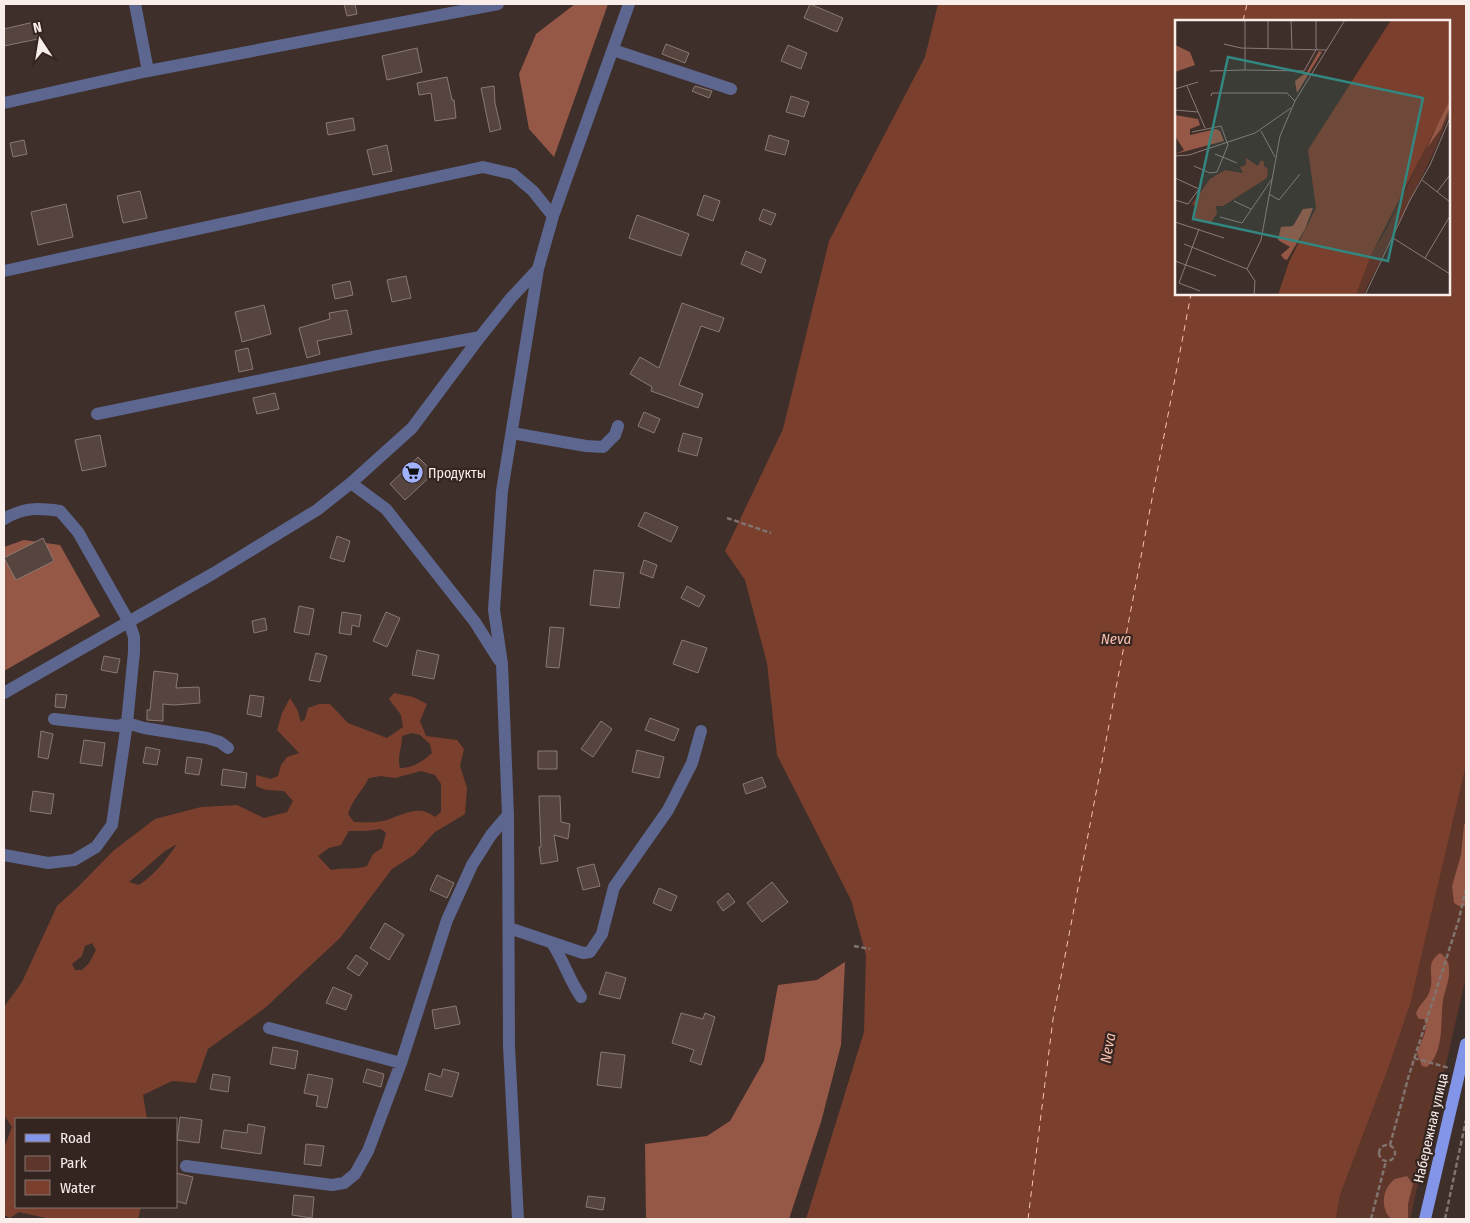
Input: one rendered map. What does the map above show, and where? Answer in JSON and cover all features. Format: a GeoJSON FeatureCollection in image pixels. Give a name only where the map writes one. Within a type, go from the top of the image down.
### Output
{"type":"FeatureCollection","features":[{"type":"Feature","properties":{"kind":"main road","name":"Набережная улица"},"geometry":{"type":"LineString","coordinates":[[1425,1219],[1466,1048]]}},
{"type":"Feature","properties":{"kind":"street"},"geometry":{"type":"LineString","coordinates":[[135,4],[148,72]]}},
{"type":"Feature","properties":{"kind":"street"},"geometry":{"type":"LineString","coordinates":[[4,103],[148,72],[498,4]]}},
{"type":"Feature","properties":{"kind":"street"},"geometry":{"type":"LineString","coordinates":[[518,1219],[509,1046],[508,815],[502,664],[494,610],[502,491],[538,269],[553,216],[630,4]]}},
{"type":"Feature","properties":{"kind":"street"},"geometry":{"type":"LineString","coordinates":[[613,50],[731,89]]}},
{"type":"Feature","properties":{"kind":"street"},"geometry":{"type":"LineString","coordinates":[[4,270],[483,167],[513,174],[533,191],[553,216]]}},
{"type":"Feature","properties":{"kind":"street"},"geometry":{"type":"LineString","coordinates":[[4,693],[214,573],[317,510],[351,483],[412,428],[480,337],[511,298],[538,269]]}},
{"type":"Feature","properties":{"kind":"street"},"geometry":{"type":"LineString","coordinates":[[97,414],[480,337]]}},
{"type":"Feature","properties":{"kind":"street"},"geometry":{"type":"LineString","coordinates":[[512,433],[586,446],[603,447],[615,435],[618,426]]}},
{"type":"Feature","properties":{"kind":"street"},"geometry":{"type":"LineString","coordinates":[[351,483],[386,509],[475,622],[502,664]]}},
{"type":"Feature","properties":{"kind":"street"},"geometry":{"type":"LineString","coordinates":[[4,518],[11,514],[35,508],[60,511],[78,532],[128,622],[134,637],[127,723],[112,825],[96,847],[74,860],[48,863],[4,855]]}},
{"type":"Feature","properties":{"kind":"street"},"geometry":{"type":"LineString","coordinates":[[54,719],[118,726],[127,723],[144,728],[207,738],[220,742],[228,748]]}},
{"type":"Feature","properties":{"kind":"street"},"geometry":{"type":"LineString","coordinates":[[509,928],[583,954],[590,952],[602,934],[614,887],[668,810],[692,763],[701,732]]}},
{"type":"Feature","properties":{"kind":"street"},"geometry":{"type":"LineString","coordinates":[[186,1166],[332,1185],[344,1183],[355,1174],[368,1151],[401,1063],[447,920],[472,865],[491,834],[508,815]]}},
{"type":"Feature","properties":{"kind":"street"},"geometry":{"type":"LineString","coordinates":[[552,943],[562,958],[572,985],[581,998]]}},
{"type":"Feature","properties":{"kind":"street"},"geometry":{"type":"LineString","coordinates":[[269,1028],[401,1063]]}},
{"type":"Feature","properties":{"kind":"path"},"geometry":{"type":"LineString","coordinates":[[727,518],[771,533]]}},
{"type":"Feature","properties":{"kind":"path"},"geometry":{"type":"LineString","coordinates":[[1390,1145],[1414,1058],[1459,919],[1466,888]]}},
{"type":"Feature","properties":{"kind":"path"},"geometry":{"type":"LineString","coordinates":[[854,946],[870,949]]}},
{"type":"Feature","properties":{"kind":"path"},"geometry":{"type":"LineString","coordinates":[[1414,1058],[1443,1066]]}},
{"type":"Feature","properties":{"kind":"path"},"geometry":{"type":"LineString","coordinates":[[1445,1219],[1466,1120]]}},
{"type":"Feature","properties":{"kind":"path"},"geometry":{"type":"LineString","coordinates":[[1390,1145],[1395,1149],[1396,1155],[1392,1160],[1386,1161],[1381,1159],[1379,1154],[1380,1148],[1390,1145]]}},
{"type":"Feature","properties":{"kind":"path"},"geometry":{"type":"LineString","coordinates":[[1371,1219],[1386,1161]]}},
{"type":"Feature","properties":{"kind":"green space"},"geometry":{"type":"Polygon","coordinates":[[[1466,765],[1466,977],[1410,1219],[1336,1219],[1340,1195],[1410,1005],[1466,765]]]}},
{"type":"Feature","properties":{"kind":"shaded area"},"geometry":{"type":"Polygon","coordinates":[[[575,4],[608,4],[554,157],[529,129],[519,74],[536,34],[575,4]]]}},
{"type":"Feature","properties":{"kind":"shaded area"},"geometry":{"type":"Polygon","coordinates":[[[24,540],[60,545],[100,616],[4,671],[4,547],[24,540]]]}},
{"type":"Feature","properties":{"kind":"shaded area"},"geometry":{"type":"Polygon","coordinates":[[[1466,821],[1466,905],[1459,906],[1454,903],[1452,886],[1461,855],[1466,821]]]}},
{"type":"Feature","properties":{"kind":"shaded area"},"geometry":{"type":"Polygon","coordinates":[[[1440,953],[1448,962],[1449,977],[1443,1000],[1441,1035],[1437,1053],[1427,1067],[1422,1066],[1417,1053],[1425,1032],[1426,1023],[1424,1019],[1419,1019],[1416,1014],[1429,993],[1432,961],[1440,953]]]}},
{"type":"Feature","properties":{"kind":"shaded area"},"geometry":{"type":"Polygon","coordinates":[[[845,962],[841,1045],[821,1122],[789,1219],[646,1219],[645,1144],[707,1136],[730,1121],[764,1061],[778,985],[817,980],[845,962]]]}},
{"type":"Feature","properties":{"kind":"shaded area"},"geometry":{"type":"Polygon","coordinates":[[[1407,1176],[1413,1184],[1408,1204],[1408,1219],[1391,1219],[1385,1209],[1385,1193],[1395,1179],[1407,1176]]]}},
{"type":"Feature","properties":{"kind":"water","name":"Neva"},"geometry":{"type":"Polygon","coordinates":[[[938,4],[1466,4],[1466,765],[1410,1005],[1340,1195],[1336,1219],[806,1219],[864,1032],[866,955],[851,900],[777,755],[767,663],[745,580],[725,551],[783,429],[829,241],[925,57],[938,4]]]}},
{"type":"Feature","properties":{"kind":"water"},"geometry":{"type":"Polygon","coordinates":[[[394,693],[413,697],[427,704],[420,721],[426,736],[457,740],[464,749],[460,766],[467,788],[465,814],[435,832],[414,855],[392,869],[340,938],[265,1008],[208,1049],[196,1083],[172,1081],[143,1095],[147,1118],[15,1118],[15,1208],[141,1208],[138,1219],[50,1219],[19,1212],[10,1218],[4,1215],[4,1148],[12,1127],[4,1115],[4,1007],[22,982],[57,906],[113,851],[155,819],[201,807],[237,805],[264,818],[287,812],[293,801],[284,791],[266,790],[256,786],[256,775],[271,779],[278,776],[281,765],[287,757],[299,753],[277,730],[282,713],[290,698],[297,709],[301,722],[305,719],[308,708],[319,704],[330,704],[348,723],[387,738],[403,727],[401,715],[389,699],[394,693]],[[412,733],[402,736],[400,768],[417,764],[432,753],[430,744],[420,735],[412,733]],[[421,771],[395,778],[381,776],[369,778],[348,814],[354,822],[383,821],[416,811],[422,811],[435,817],[441,812],[441,784],[435,775],[421,771]],[[381,829],[349,831],[341,845],[329,848],[318,856],[331,870],[367,866],[373,854],[382,848],[386,833],[381,829]],[[177,844],[165,851],[129,882],[139,885],[145,881],[160,866],[177,844]],[[92,943],[85,946],[82,956],[72,964],[75,970],[82,970],[89,963],[96,950],[92,943]]]}},
{"type":"Feature","properties":{"kind":"building"},"geometry":{"type":"Polygon","coordinates":[[[344,4],[355,4],[357,14],[347,16],[344,4]]]}},
{"type":"Feature","properties":{"kind":"building"},"geometry":{"type":"Polygon","coordinates":[[[810,4],[843,18],[837,32],[804,18],[810,4]]]}},
{"type":"Feature","properties":{"kind":"building"},"geometry":{"type":"Polygon","coordinates":[[[34,22],[38,39],[4,46],[4,29],[34,22]]]}},
{"type":"Feature","properties":{"kind":"building"},"geometry":{"type":"Polygon","coordinates":[[[666,44],[689,53],[685,63],[662,54],[666,44]]]}},
{"type":"Feature","properties":{"kind":"building"},"geometry":{"type":"Polygon","coordinates":[[[788,45],[807,53],[801,69],[781,61],[788,45]]]}},
{"type":"Feature","properties":{"kind":"building"},"geometry":{"type":"Polygon","coordinates":[[[417,48],[422,72],[387,80],[382,56],[417,48]]]}},
{"type":"Feature","properties":{"kind":"building"},"geometry":{"type":"Polygon","coordinates":[[[447,77],[452,100],[454,100],[456,118],[435,121],[431,93],[419,95],[417,83],[447,77]]]}},
{"type":"Feature","properties":{"kind":"building"},"geometry":{"type":"Polygon","coordinates":[[[494,86],[495,103],[501,129],[490,132],[481,88],[494,86]]]}},
{"type":"Feature","properties":{"kind":"building"},"geometry":{"type":"Polygon","coordinates":[[[695,86],[712,91],[709,98],[692,91],[695,86]]]}},
{"type":"Feature","properties":{"kind":"building"},"geometry":{"type":"Polygon","coordinates":[[[791,96],[809,102],[804,117],[786,112],[791,96]]]}},
{"type":"Feature","properties":{"kind":"building"},"geometry":{"type":"Polygon","coordinates":[[[353,118],[355,130],[328,135],[326,123],[353,118]]]}},
{"type":"Feature","properties":{"kind":"building"},"geometry":{"type":"Polygon","coordinates":[[[769,135],[789,141],[785,155],[765,150],[769,135]]]}},
{"type":"Feature","properties":{"kind":"building"},"geometry":{"type":"Polygon","coordinates":[[[24,140],[27,154],[13,157],[10,143],[24,140]]]}},
{"type":"Feature","properties":{"kind":"building"},"geometry":{"type":"Polygon","coordinates":[[[387,145],[392,171],[373,175],[367,150],[387,145]]]}},
{"type":"Feature","properties":{"kind":"building"},"geometry":{"type":"Polygon","coordinates":[[[140,191],[147,218],[123,223],[117,196],[140,191]]]}},
{"type":"Feature","properties":{"kind":"building"},"geometry":{"type":"Polygon","coordinates":[[[704,195],[720,201],[713,221],[697,215],[704,195]]]}},
{"type":"Feature","properties":{"kind":"building"},"geometry":{"type":"Polygon","coordinates":[[[66,204],[73,237],[38,245],[31,212],[66,204]]]}},
{"type":"Feature","properties":{"kind":"building"},"geometry":{"type":"Polygon","coordinates":[[[763,209],[776,214],[771,225],[759,220],[763,209]]]}},
{"type":"Feature","properties":{"kind":"building"},"geometry":{"type":"Polygon","coordinates":[[[637,215],[689,234],[681,256],[629,238],[637,215]]]}},
{"type":"Feature","properties":{"kind":"building"},"geometry":{"type":"Polygon","coordinates":[[[746,251],[766,260],[761,273],[741,264],[746,251]]]}},
{"type":"Feature","properties":{"kind":"building"},"geometry":{"type":"Polygon","coordinates":[[[406,276],[411,298],[392,302],[387,280],[406,276]]]}},
{"type":"Feature","properties":{"kind":"building"},"geometry":{"type":"Polygon","coordinates":[[[350,281],[353,295],[335,299],[332,285],[350,281]]]}},
{"type":"Feature","properties":{"kind":"building"},"geometry":{"type":"Polygon","coordinates":[[[682,303],[724,318],[719,332],[701,326],[679,385],[703,394],[698,408],[651,391],[652,387],[630,374],[640,357],[659,368],[682,303]]]}},
{"type":"Feature","properties":{"kind":"building"},"geometry":{"type":"Polygon","coordinates":[[[264,305],[271,334],[242,342],[235,312],[264,305]]]}},
{"type":"Feature","properties":{"kind":"building"},"geometry":{"type":"Polygon","coordinates":[[[347,310],[352,334],[317,341],[320,354],[307,358],[299,328],[330,319],[329,313],[347,310]]]}},
{"type":"Feature","properties":{"kind":"building"},"geometry":{"type":"Polygon","coordinates":[[[248,348],[253,369],[239,372],[235,351],[248,348]]]}},
{"type":"Feature","properties":{"kind":"building"},"geometry":{"type":"Polygon","coordinates":[[[275,393],[279,409],[257,414],[253,398],[275,393]]]}},
{"type":"Feature","properties":{"kind":"building"},"geometry":{"type":"Polygon","coordinates":[[[644,412],[660,419],[654,433],[638,426],[644,412]]]}},
{"type":"Feature","properties":{"kind":"building"},"geometry":{"type":"Polygon","coordinates":[[[683,433],[702,438],[697,456],[678,451],[683,433]]]}},
{"type":"Feature","properties":{"kind":"building"},"geometry":{"type":"Polygon","coordinates":[[[100,435],[106,466],[82,471],[75,440],[100,435]]]}},
{"type":"Feature","properties":{"kind":"building"},"geometry":{"type":"Polygon","coordinates":[[[418,457],[434,473],[405,500],[390,484],[418,457]]]}},
{"type":"Feature","properties":{"kind":"building"},"geometry":{"type":"Polygon","coordinates":[[[645,512],[678,527],[671,542],[638,526],[645,512]]]}},
{"type":"Feature","properties":{"kind":"building"},"geometry":{"type":"Polygon","coordinates":[[[337,536],[350,541],[344,562],[330,558],[337,536]]]}},
{"type":"Feature","properties":{"kind":"building"},"geometry":{"type":"Polygon","coordinates":[[[43,538],[54,561],[16,580],[4,558],[43,538]]]}},
{"type":"Feature","properties":{"kind":"building"},"geometry":{"type":"Polygon","coordinates":[[[644,560],[657,565],[653,578],[640,573],[644,560]]]}},
{"type":"Feature","properties":{"kind":"building"},"geometry":{"type":"Polygon","coordinates":[[[594,570],[624,573],[619,608],[590,605],[594,570]]]}},
{"type":"Feature","properties":{"kind":"building"},"geometry":{"type":"Polygon","coordinates":[[[687,586],[705,596],[699,607],[681,598],[687,586]]]}},
{"type":"Feature","properties":{"kind":"building"},"geometry":{"type":"Polygon","coordinates":[[[299,606],[314,609],[309,635],[294,632],[299,606]]]}},
{"type":"Feature","properties":{"kind":"building"},"geometry":{"type":"Polygon","coordinates":[[[342,612],[361,615],[359,627],[352,625],[351,635],[339,633],[342,612]]]}},
{"type":"Feature","properties":{"kind":"building"},"geometry":{"type":"Polygon","coordinates":[[[386,612],[400,618],[387,647],[373,641],[386,612]]]}},
{"type":"Feature","properties":{"kind":"building"},"geometry":{"type":"Polygon","coordinates":[[[265,618],[267,630],[254,633],[252,621],[265,618]]]}},
{"type":"Feature","properties":{"kind":"building"},"geometry":{"type":"Polygon","coordinates":[[[550,627],[564,628],[559,668],[546,667],[550,627]]]}},
{"type":"Feature","properties":{"kind":"building"},"geometry":{"type":"Polygon","coordinates":[[[682,640],[707,648],[698,673],[673,664],[682,640]]]}},
{"type":"Feature","properties":{"kind":"building"},"geometry":{"type":"Polygon","coordinates":[[[417,650],[439,655],[434,679],[412,675],[417,650]]]}},
{"type":"Feature","properties":{"kind":"building"},"geometry":{"type":"Polygon","coordinates":[[[316,653],[327,656],[320,682],[309,680],[316,653]]]}},
{"type":"Feature","properties":{"kind":"building"},"geometry":{"type":"Polygon","coordinates":[[[104,656],[120,659],[117,673],[101,670],[104,656]]]}},
{"type":"Feature","properties":{"kind":"building"},"geometry":{"type":"Polygon","coordinates":[[[154,671],[178,674],[176,688],[199,687],[200,703],[163,704],[163,721],[147,720],[147,710],[150,710],[154,671]]]}},
{"type":"Feature","properties":{"kind":"building"},"geometry":{"type":"Polygon","coordinates":[[[56,694],[67,695],[65,708],[55,707],[56,694]]]}},
{"type":"Feature","properties":{"kind":"building"},"geometry":{"type":"Polygon","coordinates":[[[250,695],[264,697],[261,717],[247,714],[250,695]]]}},
{"type":"Feature","properties":{"kind":"building"},"geometry":{"type":"Polygon","coordinates":[[[650,718],[679,729],[674,741],[645,730],[650,718]]]}},
{"type":"Feature","properties":{"kind":"building"},"geometry":{"type":"Polygon","coordinates":[[[601,721],[612,729],[593,757],[581,749],[601,721]]]}},
{"type":"Feature","properties":{"kind":"building"},"geometry":{"type":"Polygon","coordinates":[[[41,731],[53,734],[48,759],[38,757],[41,731]]]}},
{"type":"Feature","properties":{"kind":"building"},"geometry":{"type":"Polygon","coordinates":[[[84,740],[105,743],[102,766],[80,763],[84,740]]]}},
{"type":"Feature","properties":{"kind":"building"},"geometry":{"type":"Polygon","coordinates":[[[146,747],[160,750],[157,765],[143,763],[146,747]]]}},
{"type":"Feature","properties":{"kind":"building"},"geometry":{"type":"Polygon","coordinates":[[[637,750],[664,757],[659,778],[632,772],[637,750]]]}},
{"type":"Feature","properties":{"kind":"building"},"geometry":{"type":"Polygon","coordinates":[[[538,751],[557,751],[557,769],[538,769],[538,751]]]}},
{"type":"Feature","properties":{"kind":"building"},"geometry":{"type":"Polygon","coordinates":[[[187,757],[202,759],[199,775],[185,773],[187,757]]]}},
{"type":"Feature","properties":{"kind":"building"},"geometry":{"type":"Polygon","coordinates":[[[223,769],[247,773],[245,788],[221,785],[223,769]]]}},
{"type":"Feature","properties":{"kind":"building"},"geometry":{"type":"Polygon","coordinates":[[[762,777],[766,787],[746,794],[743,784],[762,777]]]}},
{"type":"Feature","properties":{"kind":"building"},"geometry":{"type":"Polygon","coordinates":[[[33,791],[54,794],[51,814],[30,811],[33,791]]]}},
{"type":"Feature","properties":{"kind":"building"},"geometry":{"type":"Polygon","coordinates":[[[539,796],[560,796],[561,822],[570,824],[568,839],[554,835],[558,861],[541,864],[539,847],[541,847],[539,796]]]}},
{"type":"Feature","properties":{"kind":"building"},"geometry":{"type":"Polygon","coordinates":[[[594,864],[600,886],[583,890],[577,868],[594,864]]]}},
{"type":"Feature","properties":{"kind":"building"},"geometry":{"type":"Polygon","coordinates":[[[437,875],[454,883],[447,898],[430,890],[437,875]]]}},
{"type":"Feature","properties":{"kind":"building"},"geometry":{"type":"Polygon","coordinates":[[[772,882],[788,902],[762,922],[747,903],[772,882]]]}},
{"type":"Feature","properties":{"kind":"building"},"geometry":{"type":"Polygon","coordinates":[[[659,888],[677,896],[671,911],[653,903],[659,888]]]}},
{"type":"Feature","properties":{"kind":"building"},"geometry":{"type":"Polygon","coordinates":[[[728,893],[735,902],[723,911],[717,902],[728,893]]]}},
{"type":"Feature","properties":{"kind":"building"},"geometry":{"type":"Polygon","coordinates":[[[385,923],[404,935],[389,960],[370,948],[385,923]]]}},
{"type":"Feature","properties":{"kind":"building"},"geometry":{"type":"Polygon","coordinates":[[[356,955],[368,963],[359,976],[347,968],[356,955]]]}},
{"type":"Feature","properties":{"kind":"building"},"geometry":{"type":"Polygon","coordinates":[[[606,972],[626,978],[620,999],[599,994],[606,972]]]}},
{"type":"Feature","properties":{"kind":"building"},"geometry":{"type":"Polygon","coordinates":[[[333,987],[352,995],[346,1010],[326,1003],[333,987]]]}},
{"type":"Feature","properties":{"kind":"building"},"geometry":{"type":"Polygon","coordinates":[[[456,1006],[460,1024],[435,1029],[432,1010],[456,1006]]]}},
{"type":"Feature","properties":{"kind":"building"},"geometry":{"type":"Polygon","coordinates":[[[681,1013],[703,1019],[705,1013],[715,1017],[701,1065],[690,1061],[694,1050],[672,1043],[681,1013]]]}},
{"type":"Feature","properties":{"kind":"building"},"geometry":{"type":"Polygon","coordinates":[[[273,1047],[298,1051],[295,1069],[270,1064],[273,1047]]]}},
{"type":"Feature","properties":{"kind":"building"},"geometry":{"type":"Polygon","coordinates":[[[601,1052],[625,1055],[621,1088],[597,1085],[601,1052]]]}},
{"type":"Feature","properties":{"kind":"building"},"geometry":{"type":"Polygon","coordinates":[[[367,1069],[384,1074],[381,1087],[363,1082],[367,1069]]]}},
{"type":"Feature","properties":{"kind":"building"},"geometry":{"type":"Polygon","coordinates":[[[443,1069],[459,1073],[452,1097],[425,1090],[429,1073],[441,1077],[443,1069]]]}},
{"type":"Feature","properties":{"kind":"building"},"geometry":{"type":"Polygon","coordinates":[[[213,1074],[230,1077],[228,1092],[210,1089],[213,1074]]]}},
{"type":"Feature","properties":{"kind":"building"},"geometry":{"type":"Polygon","coordinates":[[[308,1074],[333,1079],[327,1108],[316,1106],[318,1096],[304,1093],[308,1074]]]}},
{"type":"Feature","properties":{"kind":"building"},"geometry":{"type":"Polygon","coordinates":[[[180,1117],[202,1120],[199,1143],[178,1140],[180,1117]]]}},
{"type":"Feature","properties":{"kind":"building"},"geometry":{"type":"Polygon","coordinates":[[[248,1124],[265,1127],[261,1154],[221,1148],[224,1130],[247,1133],[248,1124]]]}},
{"type":"Feature","properties":{"kind":"building"},"geometry":{"type":"Polygon","coordinates":[[[306,1144],[324,1146],[321,1166],[304,1164],[306,1144]]]}},
{"type":"Feature","properties":{"kind":"building"},"geometry":{"type":"Polygon","coordinates":[[[178,1173],[193,1177],[186,1204],[178,1202],[178,1173]]]}},
{"type":"Feature","properties":{"kind":"building"},"geometry":{"type":"Polygon","coordinates":[[[294,1195],[314,1197],[312,1218],[292,1215],[294,1195]]]}},
{"type":"Feature","properties":{"kind":"building"},"geometry":{"type":"Polygon","coordinates":[[[588,1196],[605,1198],[603,1210],[586,1207],[588,1196]]]}},
{"type":"Feature","properties":{"kind":"ferry route"},"geometry":{"type":"LineString","coordinates":[[1243,20],[1247,4]]}},
{"type":"Feature","properties":{"kind":"ferry route"},"geometry":{"type":"LineString","coordinates":[[1028,1219],[1053,1019],[1191,295]]}},
{"type":"Feature","properties":{"kind":"place","name":"Продукты"},"geometry":{"type":"Point","coordinates":[412,473]}}]}
